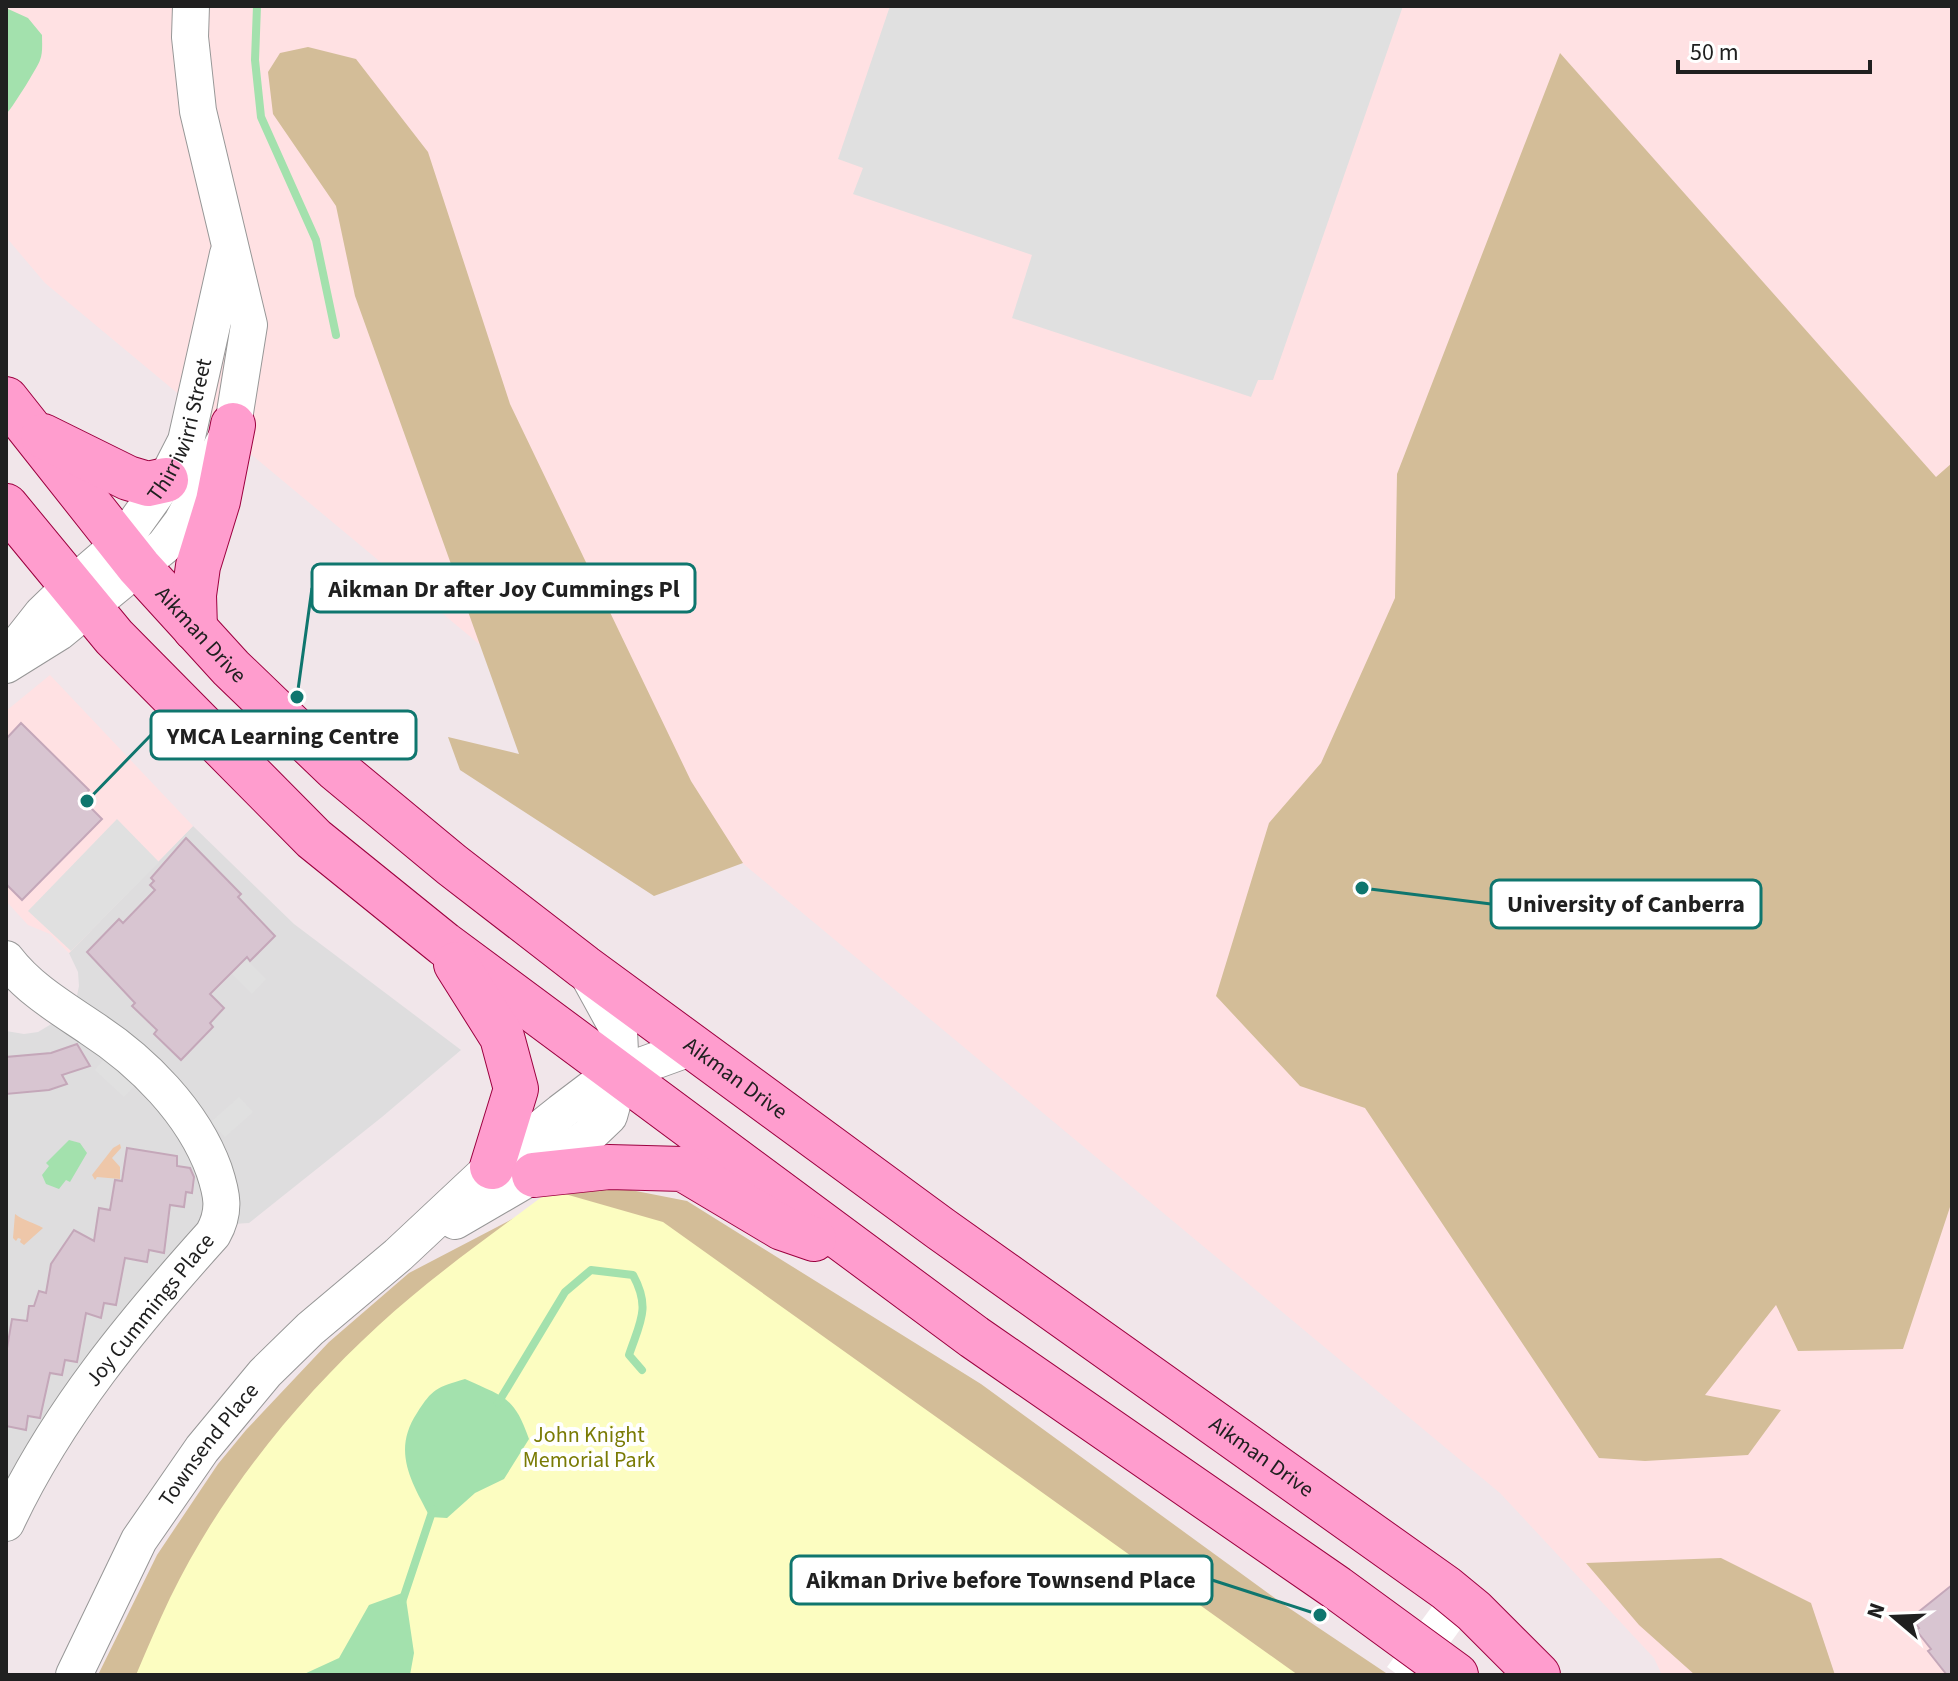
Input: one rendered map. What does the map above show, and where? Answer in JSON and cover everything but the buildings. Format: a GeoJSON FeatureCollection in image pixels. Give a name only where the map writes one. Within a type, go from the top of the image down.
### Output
{"type":"FeatureCollection","features":[{"type":"Feature","properties":{"kind":"main road"},"geometry":{"type":"LineString","coordinates":[[18,414],[128,478],[148,484],[166,480]]}},
{"type":"Feature","properties":{"kind":"main road","name":"Aikman Drive"},"geometry":{"type":"LineString","coordinates":[[18,414],[130,555],[195,629],[335,768],[452,865],[584,967],[1066,1319],[1460,1600],[1538,1675]]}},
{"type":"Feature","properties":{"kind":"main road"},"geometry":{"type":"LineString","coordinates":[[195,629],[194,595],[198,566],[218,501],[233,425]]}},
{"type":"Feature","properties":{"kind":"main road"},"geometry":{"type":"LineString","coordinates":[[6,506],[80,597],[170,696],[314,839],[444,944],[974,1337],[1434,1658]]}},
{"type":"Feature","properties":{"kind":"main road"},"geometry":{"type":"LineString","coordinates":[[444,944],[502,1037],[516,1089],[492,1167]]}},
{"type":"Feature","properties":{"kind":"main road"},"geometry":{"type":"LineString","coordinates":[[534,1175],[609,1167],[683,1169],[782,1228],[873,1260]]}},
{"type":"Feature","properties":{"kind":"street","name":"Thirriwirri Street"},"geometry":{"type":"LineString","coordinates":[[130,555],[164,546],[182,522],[233,425],[249,325],[198,111],[190,37],[191,6]]}},
{"type":"Feature","properties":{"kind":"street","name":"Thirriwirri Street"},"geometry":{"type":"LineString","coordinates":[[80,597],[130,555],[186,441],[231,241]]}},
{"type":"Feature","properties":{"kind":"street"},"geometry":{"type":"LineString","coordinates":[[6,663],[42,614],[80,597]]}},
{"type":"Feature","properties":{"kind":"street","name":"Townsend Place"},"geometry":{"type":"LineString","coordinates":[[398,1255],[534,1175],[587,1137],[609,1116],[621,1073],[619,1031],[584,967]]}},
{"type":"Feature","properties":{"kind":"street","name":"Joy Cummings Place"},"geometry":{"type":"LineString","coordinates":[[6,1523],[56,1433],[96,1373],[141,1314],[213,1234],[223,1205],[211,1163],[198,1137],[159,1086],[116,1045],[61,1010],[9,970]]}},
{"type":"Feature","properties":{"kind":"street","name":"Townsend Place"},"geometry":{"type":"LineString","coordinates":[[74,1675],[139,1540],[202,1449],[276,1362],[492,1167],[594,1087],[621,1073],[693,1047]]}},
{"type":"Feature","properties":{"kind":"shaded area"},"geometry":{"type":"Polygon","coordinates":[[[6,6],[1952,6],[1952,1675],[1662,1675],[1654,1658],[1500,1493],[45,283],[6,237],[6,6]]]}},
{"type":"Feature","properties":{"kind":"shaded area"},"geometry":{"type":"Polygon","coordinates":[[[890,6],[1403,6],[1273,380],[1258,380],[1251,397],[1012,318],[1032,255],[853,194],[863,168],[838,159],[890,6]]]}},
{"type":"Feature","properties":{"kind":"shaded area"},"geometry":{"type":"Polygon","coordinates":[[[6,8],[28,18],[42,35],[42,54],[6,114],[6,8]]]}},
{"type":"Feature","properties":{"kind":"shaded area"},"geometry":{"type":"Polygon","coordinates":[[[50,675],[193,826],[69,953],[50,934],[28,925],[6,901],[6,711],[50,675]]]}},
{"type":"Feature","properties":{"kind":"shaded area"},"geometry":{"type":"Polygon","coordinates":[[[117,819],[159,862],[71,951],[28,911],[117,819]]]}},
{"type":"Feature","properties":{"kind":"shaded area"},"geometry":{"type":"Polygon","coordinates":[[[193,826],[294,924],[461,1050],[249,1223],[233,1224],[235,1206],[75,1005],[78,972],[69,953],[193,826]]]}},
{"type":"Feature","properties":{"kind":"shaded area"},"geometry":{"type":"Polygon","coordinates":[[[246,959],[266,979],[252,994],[232,974],[246,959]]]}},
{"type":"Feature","properties":{"kind":"shaded area"},"geometry":{"type":"Polygon","coordinates":[[[58,1020],[84,1036],[186,1136],[210,1214],[6,1496],[6,1031],[24,1034],[38,1032],[58,1020]]]}},
{"type":"Feature","properties":{"kind":"shaded area"},"geometry":{"type":"Polygon","coordinates":[[[109,1053],[139,1081],[124,1097],[95,1070],[109,1053]]]}},
{"type":"Feature","properties":{"kind":"shaded area"},"geometry":{"type":"Polygon","coordinates":[[[239,1097],[253,1112],[225,1137],[211,1122],[239,1097]]]}},
{"type":"Feature","properties":{"kind":"shaded area"},"geometry":{"type":"Polygon","coordinates":[[[69,1140],[80,1143],[87,1153],[70,1182],[66,1180],[59,1189],[46,1184],[42,1175],[49,1166],[46,1163],[69,1140]]]}},
{"type":"Feature","properties":{"kind":"shaded area"},"geometry":{"type":"Polygon","coordinates":[[[120,1144],[121,1148],[112,1158],[120,1167],[120,1179],[97,1177],[95,1180],[92,1175],[113,1148],[120,1144]]]}},
{"type":"Feature","properties":{"kind":"shaded area"},"geometry":{"type":"Polygon","coordinates":[[[15,1214],[43,1228],[24,1245],[21,1239],[16,1241],[13,1238],[15,1214]]]}},
{"type":"Feature","properties":{"kind":"shaded area"},"geometry":{"type":"Polygon","coordinates":[[[465,1379],[506,1400],[518,1414],[529,1439],[504,1479],[475,1493],[447,1518],[430,1517],[407,1466],[406,1440],[427,1398],[441,1387],[465,1379]]]}},
{"type":"Feature","properties":{"kind":"shaded area"},"geometry":{"type":"Polygon","coordinates":[[[405,1592],[414,1653],[410,1675],[302,1675],[339,1658],[369,1605],[405,1592]]]}},
{"type":"Feature","properties":{"kind":"green space"},"geometry":{"type":"Polygon","coordinates":[[[308,47],[356,59],[428,152],[510,404],[691,781],[743,863],[654,896],[460,770],[448,737],[519,754],[355,296],[336,206],[273,114],[268,72],[280,53],[308,47]]]}},
{"type":"Feature","properties":{"kind":"green space"},"geometry":{"type":"Polygon","coordinates":[[[1560,53],[1936,477],[1952,463],[1952,1201],[1903,1349],[1798,1351],[1776,1305],[1705,1395],[1781,1410],[1748,1455],[1645,1461],[1599,1458],[1365,1108],[1300,1086],[1216,996],[1269,823],[1321,763],[1395,598],[1397,474],[1560,53]]]}},
{"type":"Feature","properties":{"kind":"green space","name":"John Knight Memorial Park"},"geometry":{"type":"Polygon","coordinates":[[[595,1183],[687,1201],[981,1384],[1283,1604],[1389,1675],[98,1675],[157,1555],[218,1464],[329,1342],[409,1273],[562,1193],[595,1183]]]}},
{"type":"Feature","properties":{"kind":"green space","name":"John Knight Memorial Park"},"geometry":{"type":"Polygon","coordinates":[[[551,1190],[663,1222],[1298,1675],[136,1675],[170,1598],[212,1523],[289,1418],[348,1355],[399,1307],[551,1190]]]}},
{"type":"Feature","properties":{"kind":"green space"},"geometry":{"type":"Polygon","coordinates":[[[1721,1558],[1811,1603],[1835,1675],[1695,1675],[1639,1625],[1586,1563],[1721,1558]]]}},
{"type":"Feature","properties":{"kind":"pier"},"geometry":{"type":"Polygon","coordinates":[[[1457,1573],[1486,1594],[1427,1675],[1398,1675],[1387,1667],[1457,1573]]]}},
{"type":"Feature","properties":{"kind":"waterway"},"geometry":{"type":"LineString","coordinates":[[257,6],[255,60],[261,117],[316,240],[336,335]]}},
{"type":"Feature","properties":{"kind":"waterway"},"geometry":{"type":"LineString","coordinates":[[498,1403],[565,1292],[591,1270],[633,1275],[643,1306],[629,1355],[642,1370]]}},
{"type":"Feature","properties":{"kind":"waterway"},"geometry":{"type":"LineString","coordinates":[[402,1602],[433,1509]]}},
{"type":"Feature","properties":{"kind":"place","name":"Aikman Dr after Joy Cummings Pl"},"geometry":{"type":"Point","coordinates":[297,697]}},
{"type":"Feature","properties":{"kind":"place","name":"YMCA Learning Centre"},"geometry":{"type":"Point","coordinates":[87,801]}},
{"type":"Feature","properties":{"kind":"place","name":"University of Canberra"},"geometry":{"type":"Point","coordinates":[1362,888]}},
{"type":"Feature","properties":{"kind":"place","name":"Aikman Drive before Townsend Place"},"geometry":{"type":"Point","coordinates":[1320,1615]}}]}
